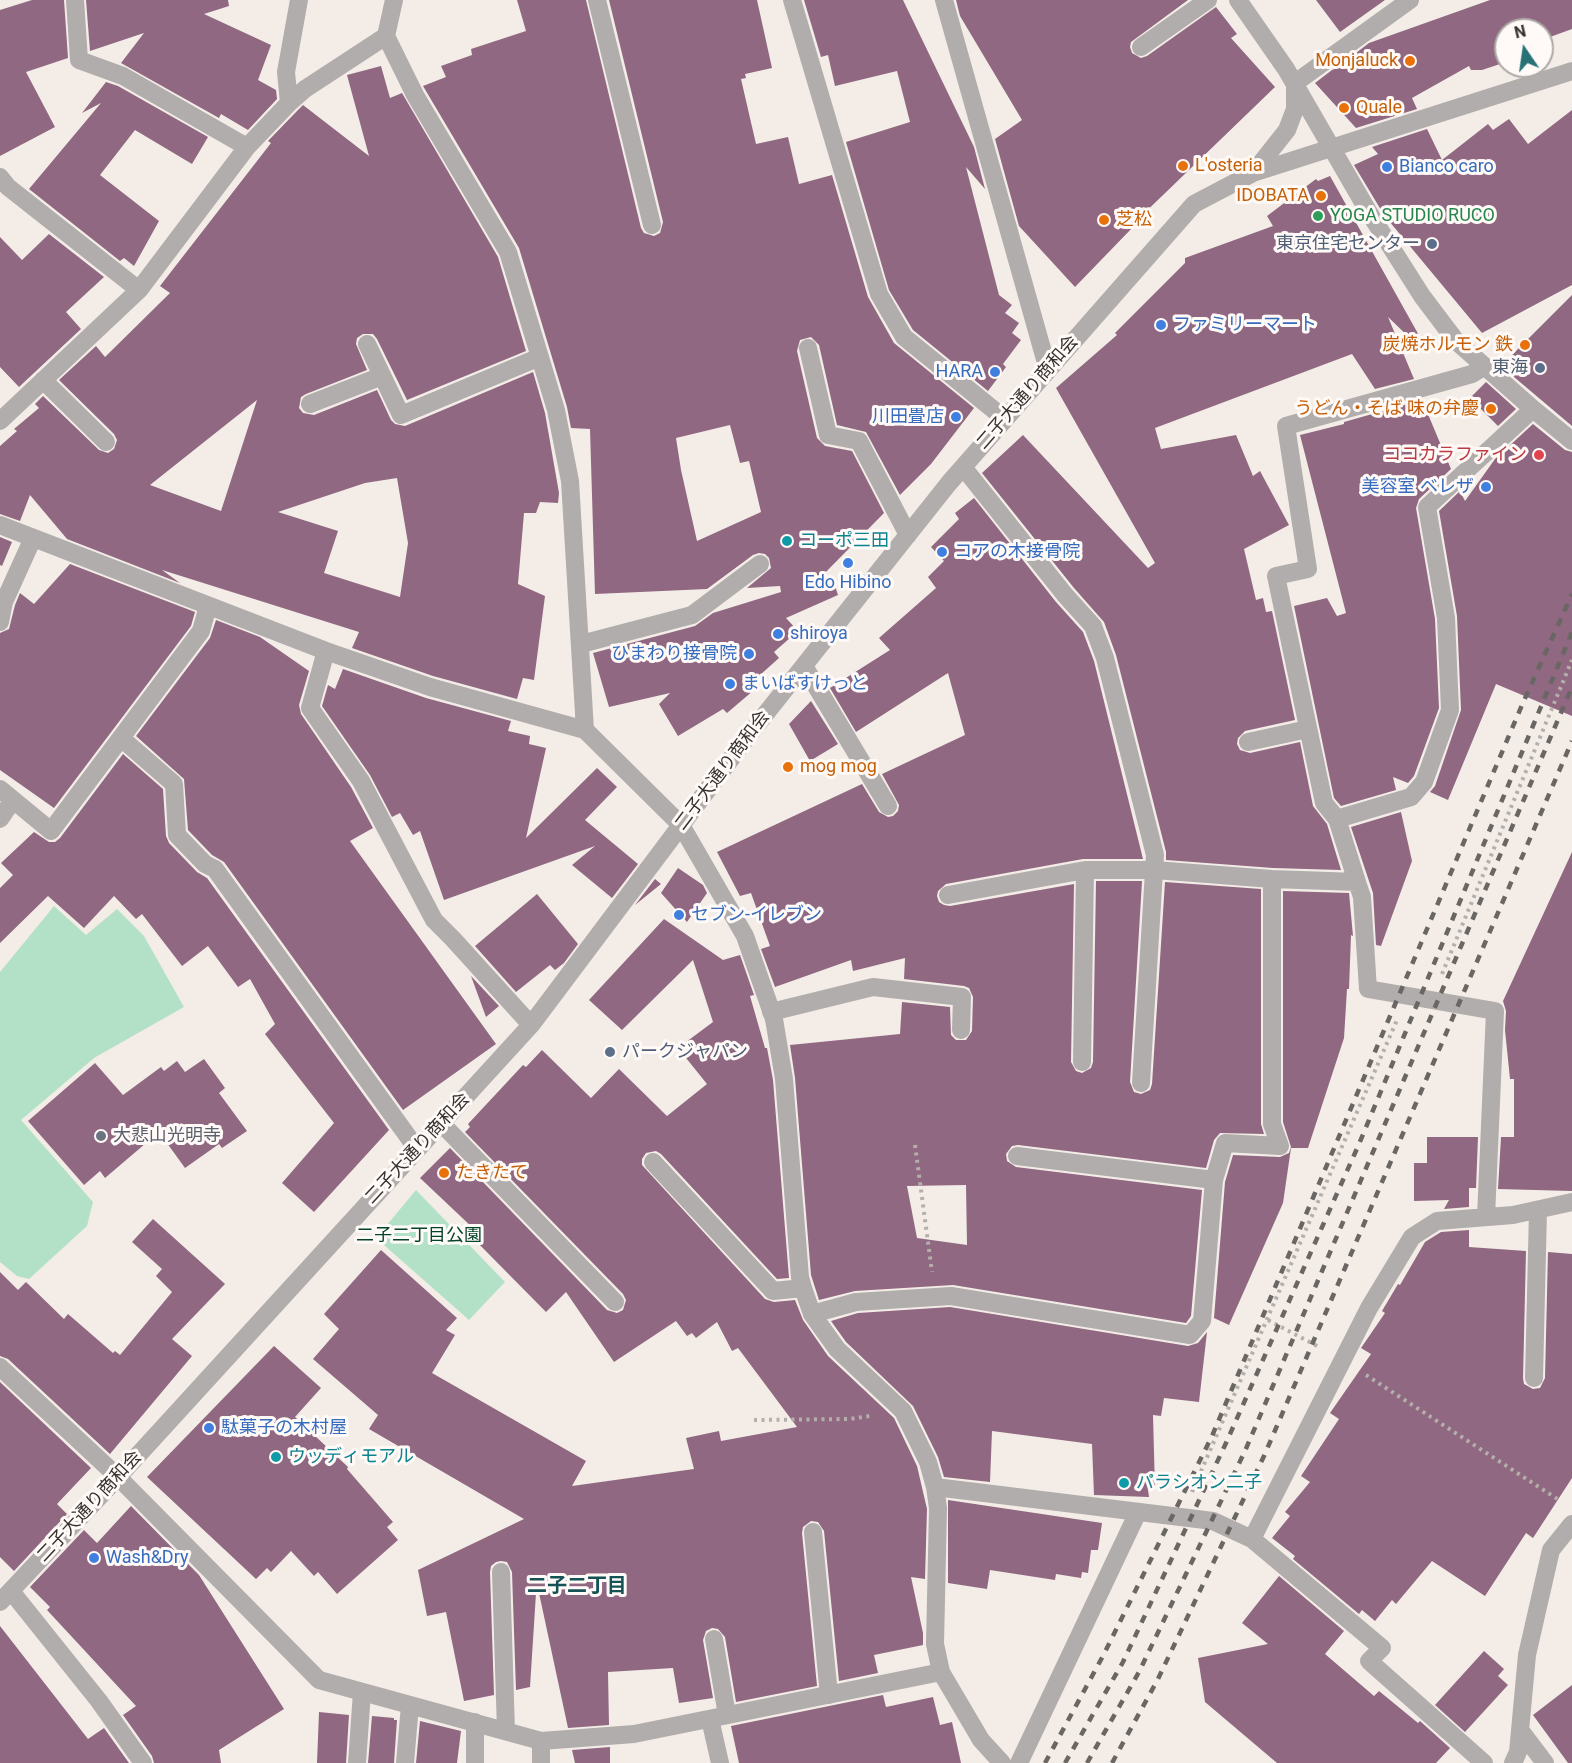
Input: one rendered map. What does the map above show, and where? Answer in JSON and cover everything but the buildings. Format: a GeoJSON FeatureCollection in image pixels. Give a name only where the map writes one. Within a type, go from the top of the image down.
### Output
{"type":"FeatureCollection","features":[{"type":"Feature","properties":{"kind":"street"},"geometry":{"type":"LineString","coordinates":[[75,0],[79,60],[123,76],[247,147]]}},
{"type":"Feature","properties":{"kind":"street"},"geometry":{"type":"LineString","coordinates":[[289,103],[286,72],[298,0]]}},
{"type":"Feature","properties":{"kind":"street"},"geometry":{"type":"LineString","coordinates":[[394,0],[386,36],[414,95],[508,252],[556,410],[570,481],[585,730]]}},
{"type":"Feature","properties":{"kind":"street"},"geometry":{"type":"LineString","coordinates":[[597,0],[652,225]]}},
{"type":"Feature","properties":{"kind":"street"},"geometry":{"type":"LineString","coordinates":[[792,0],[879,294],[904,337],[1005,419]]}},
{"type":"Feature","properties":{"kind":"street"},"geometry":{"type":"LineString","coordinates":[[944,0],[1048,370]]}},
{"type":"Feature","properties":{"kind":"street"},"geometry":{"type":"LineString","coordinates":[[1141,47],[1208,0]]}},
{"type":"Feature","properties":{"kind":"street"},"geometry":{"type":"LineString","coordinates":[[1238,0],[1294,83],[1368,211],[1422,296],[1455,341],[1572,441]]}},
{"type":"Feature","properties":{"kind":"street"},"geometry":{"type":"LineString","coordinates":[[1294,83],[1410,0]]}},
{"type":"Feature","properties":{"kind":"street"},"geometry":{"type":"LineString","coordinates":[[0,422],[139,290],[247,147],[289,103],[305,89],[386,36]]}},
{"type":"Feature","properties":{"kind":"street","name":"二子大通り商和会"},"geometry":{"type":"LineString","coordinates":[[6,1596],[118,1478],[531,1025],[748,736],[963,467],[1194,204],[1253,173],[1572,71]]}},
{"type":"Feature","properties":{"kind":"street"},"geometry":{"type":"LineString","coordinates":[[1253,173],[1287,130],[1295,109],[1294,83]]}},
{"type":"Feature","properties":{"kind":"street"},"geometry":{"type":"LineString","coordinates":[[0,177],[8,187],[139,290]]}},
{"type":"Feature","properties":{"kind":"street"},"geometry":{"type":"LineString","coordinates":[[367,344],[401,415],[540,357]]}},
{"type":"Feature","properties":{"kind":"street"},"geometry":{"type":"LineString","coordinates":[[808,348],[828,435],[859,441],[908,536]]}},
{"type":"Feature","properties":{"kind":"street"},"geometry":{"type":"LineString","coordinates":[[1485,366],[1472,374],[1286,426],[1308,569],[1276,576],[1324,803],[1337,819],[1362,897],[1368,989],[1495,1011],[1486,1217]]}},
{"type":"Feature","properties":{"kind":"street"},"geometry":{"type":"LineString","coordinates":[[310,404],[382,376]]}},
{"type":"Feature","properties":{"kind":"street"},"geometry":{"type":"LineString","coordinates":[[43,380],[105,442]]}},
{"type":"Feature","properties":{"kind":"street"},"geometry":{"type":"LineString","coordinates":[[1337,819],[1412,797],[1424,782],[1450,710],[1446,618],[1427,507],[1533,409]]}},
{"type":"Feature","properties":{"kind":"street"},"geometry":{"type":"LineString","coordinates":[[963,467],[1065,595],[1093,626],[1105,658],[1155,855],[1141,1083]]}},
{"type":"Feature","properties":{"kind":"street"},"geometry":{"type":"LineString","coordinates":[[0,525],[326,651],[430,687],[585,730],[681,825],[745,936],[771,1012],[784,1079],[800,1277],[803,1288],[812,1314],[837,1349],[903,1411],[928,1462],[938,1508],[935,1644],[941,1672],[981,1740],[1002,1763]]}},
{"type":"Feature","properties":{"kind":"street"},"geometry":{"type":"LineString","coordinates":[[0,622],[4,602],[33,538]]}},
{"type":"Feature","properties":{"kind":"street"},"geometry":{"type":"LineString","coordinates":[[581,644],[692,615],[760,564]]}},
{"type":"Feature","properties":{"kind":"street"},"geometry":{"type":"LineString","coordinates":[[0,819],[6,794],[51,831],[201,631],[208,606]]}},
{"type":"Feature","properties":{"kind":"street"},"geometry":{"type":"LineString","coordinates":[[326,651],[310,708],[361,781],[434,920],[531,1025]]}},
{"type":"Feature","properties":{"kind":"street"},"geometry":{"type":"LineString","coordinates":[[804,666],[888,806]]}},
{"type":"Feature","properties":{"kind":"street"},"geometry":{"type":"LineString","coordinates":[[1248,742],[1308,729]]}},
{"type":"Feature","properties":{"kind":"street"},"geometry":{"type":"LineString","coordinates":[[120,738],[174,784],[177,835],[205,864],[215,869],[417,1149]]}},
{"type":"Feature","properties":{"kind":"street"},"geometry":{"type":"LineString","coordinates":[[948,895],[1085,870],[1155,870],[1272,879],[1357,882]]}},
{"type":"Feature","properties":{"kind":"street"},"geometry":{"type":"LineString","coordinates":[[1082,1062],[1085,870]]}},
{"type":"Feature","properties":{"kind":"street"},"geometry":{"type":"LineString","coordinates":[[812,1314],[856,1302],[951,1296],[1190,1335],[1202,1321],[1214,1180],[1225,1143],[1280,1146],[1272,1125],[1272,879]]}},
{"type":"Feature","properties":{"kind":"street"},"geometry":{"type":"LineString","coordinates":[[771,1012],[873,987],[962,997],[962,1030]]}},
{"type":"Feature","properties":{"kind":"street"},"geometry":{"type":"LineString","coordinates":[[441,1123],[615,1302]]}},
{"type":"Feature","properties":{"kind":"street"},"geometry":{"type":"LineString","coordinates":[[1017,1156],[1214,1180]]}},
{"type":"Feature","properties":{"kind":"street"},"geometry":{"type":"LineString","coordinates":[[653,1162],[773,1291],[803,1288]]}},
{"type":"Feature","properties":{"kind":"street"},"geometry":{"type":"LineString","coordinates":[[1252,1539],[1369,1308],[1412,1237],[1437,1221],[1513,1215],[1572,1202]]}},
{"type":"Feature","properties":{"kind":"street"},"geometry":{"type":"LineString","coordinates":[[1534,1378],[1538,1210]]}},
{"type":"Feature","properties":{"kind":"street"},"geometry":{"type":"LineString","coordinates":[[0,1367],[118,1478],[319,1680],[541,1741],[634,1734],[941,1672]]}},
{"type":"Feature","properties":{"kind":"street"},"geometry":{"type":"LineString","coordinates":[[935,1487],[1213,1521],[1252,1539],[1382,1648],[1369,1662],[1484,1763]]}},
{"type":"Feature","properties":{"kind":"street"},"geometry":{"type":"LineString","coordinates":[[1019,1763],[1138,1512]]}},
{"type":"Feature","properties":{"kind":"street"},"geometry":{"type":"LineString","coordinates":[[1513,1763],[1518,1752],[1527,1655],[1551,1550],[1572,1524]]}},
{"type":"Feature","properties":{"kind":"street"},"geometry":{"type":"LineString","coordinates":[[813,1532],[829,1695]]}},
{"type":"Feature","properties":{"kind":"street"},"geometry":{"type":"LineString","coordinates":[[501,1572],[506,1731]]}},
{"type":"Feature","properties":{"kind":"street"},"geometry":{"type":"LineString","coordinates":[[6,1596],[99,1701],[143,1763]]}},
{"type":"Feature","properties":{"kind":"street"},"geometry":{"type":"LineString","coordinates":[[714,1639],[720,1763]]}},
{"type":"Feature","properties":{"kind":"street"},"geometry":{"type":"LineString","coordinates":[[357,1763],[362,1692]]}},
{"type":"Feature","properties":{"kind":"street"},"geometry":{"type":"LineString","coordinates":[[405,1763],[410,1705]]}},
{"type":"Feature","properties":{"kind":"street"},"geometry":{"type":"LineString","coordinates":[[475,1722],[476,1763]]}},
{"type":"Feature","properties":{"kind":"street"},"geometry":{"type":"LineString","coordinates":[[1520,1730],[1545,1763]]}},
{"type":"Feature","properties":{"kind":"street"},"geometry":{"type":"LineString","coordinates":[[541,1741],[541,1763]]}},
{"type":"Feature","properties":{"kind":"path"},"geometry":{"type":"LineString","coordinates":[[1432,1000],[1572,660]]}},
{"type":"Feature","properties":{"kind":"path"},"geometry":{"type":"LineString","coordinates":[[1181,1517],[1408,996]]}},
{"type":"Feature","properties":{"kind":"path"},"geometry":{"type":"LineString","coordinates":[[915,1145],[936,1297]]}},
{"type":"Feature","properties":{"kind":"path"},"geometry":{"type":"LineString","coordinates":[[1268,1320],[1344,1360],[1562,1502]]}},
{"type":"Feature","properties":{"kind":"path"},"geometry":{"type":"LineString","coordinates":[[753,1420],[849,1419],[903,1411]]}},
{"type":"Feature","properties":{"kind":"green space"},"geometry":{"type":"Polygon","coordinates":[[[54,906],[86,935],[117,909],[144,936],[184,1007],[94,1058],[21,1120],[93,1202],[87,1226],[29,1279],[17,1276],[0,1262],[0,972],[54,906]]]}},
{"type":"Feature","properties":{"kind":"green space","name":"二子二丁目公園"},"geometry":{"type":"Polygon","coordinates":[[[416,1190],[505,1282],[469,1320],[376,1238],[416,1190]]]}},
{"type":"Feature","properties":{"kind":"railway"},"geometry":{"type":"LineString","coordinates":[[1045,1763],[1104,1654],[1212,1436],[1522,705],[1572,594]]}},
{"type":"Feature","properties":{"kind":"railway"},"geometry":{"type":"LineString","coordinates":[[1065,1763],[1123,1662],[1226,1443],[1359,1144],[1572,632]]}},
{"type":"Feature","properties":{"kind":"railway"},"geometry":{"type":"LineString","coordinates":[[1087,1763],[1139,1672],[1245,1451],[1572,687]]}},
{"type":"Feature","properties":{"kind":"railway"},"geometry":{"type":"LineString","coordinates":[[1112,1763],[1158,1679],[1264,1456],[1572,741]]}},
{"type":"Feature","properties":{"kind":"place","name":"Monjaluck"},"geometry":{"type":"Point","coordinates":[1410,61]}},
{"type":"Feature","properties":{"kind":"place","name":"Quale"},"geometry":{"type":"Point","coordinates":[1344,108]}},
{"type":"Feature","properties":{"kind":"place","name":"L'osteria"},"geometry":{"type":"Point","coordinates":[1183,166]}},
{"type":"Feature","properties":{"kind":"place","name":"Bianco caro"},"geometry":{"type":"Point","coordinates":[1387,167]}},
{"type":"Feature","properties":{"kind":"place","name":"IDOBATA"},"geometry":{"type":"Point","coordinates":[1321,196]}},
{"type":"Feature","properties":{"kind":"place","name":"YOGA STUDIO RUCO"},"geometry":{"type":"Point","coordinates":[1318,216]}},
{"type":"Feature","properties":{"kind":"place","name":"芝松"},"geometry":{"type":"Point","coordinates":[1104,220]}},
{"type":"Feature","properties":{"kind":"place","name":"東京住宅センター"},"geometry":{"type":"Point","coordinates":[1432,244]}},
{"type":"Feature","properties":{"kind":"place","name":"ファミリーマート"},"geometry":{"type":"Point","coordinates":[1161,325]}},
{"type":"Feature","properties":{"kind":"place","name":"炭焼ホルモン 鉄"},"geometry":{"type":"Point","coordinates":[1525,345]}},
{"type":"Feature","properties":{"kind":"place","name":"東海"},"geometry":{"type":"Point","coordinates":[1540,368]}},
{"type":"Feature","properties":{"kind":"place","name":"HARA"},"geometry":{"type":"Point","coordinates":[995,372]}},
{"type":"Feature","properties":{"kind":"place","name":"うどん・そば 味の弁慶"},"geometry":{"type":"Point","coordinates":[1491,409]}},
{"type":"Feature","properties":{"kind":"place","name":"川田畳店"},"geometry":{"type":"Point","coordinates":[956,417]}},
{"type":"Feature","properties":{"kind":"place","name":"ココカラファイン"},"geometry":{"type":"Point","coordinates":[1539,455]}},
{"type":"Feature","properties":{"kind":"place","name":"美容室 ベレザ"},"geometry":{"type":"Point","coordinates":[1486,487]}},
{"type":"Feature","properties":{"kind":"place","name":"コーポ三田"},"geometry":{"type":"Point","coordinates":[787,541]}},
{"type":"Feature","properties":{"kind":"place","name":"コアの木接骨院"},"geometry":{"type":"Point","coordinates":[942,552]}},
{"type":"Feature","properties":{"kind":"place","name":"Edo Hibino"},"geometry":{"type":"Point","coordinates":[848,563]}},
{"type":"Feature","properties":{"kind":"place","name":"shiroya"},"geometry":{"type":"Point","coordinates":[778,634]}},
{"type":"Feature","properties":{"kind":"place","name":"ひまわり接骨院"},"geometry":{"type":"Point","coordinates":[749,654]}},
{"type":"Feature","properties":{"kind":"place","name":"まいばすけっと"},"geometry":{"type":"Point","coordinates":[730,684]}},
{"type":"Feature","properties":{"kind":"place","name":"mog mog"},"geometry":{"type":"Point","coordinates":[788,767]}},
{"type":"Feature","properties":{"kind":"place","name":"セブン-イレブン"},"geometry":{"type":"Point","coordinates":[679,915]}},
{"type":"Feature","properties":{"kind":"place","name":"パークジャパン"},"geometry":{"type":"Point","coordinates":[610,1052]}},
{"type":"Feature","properties":{"kind":"place","name":"大悲山光明寺"},"geometry":{"type":"Point","coordinates":[101,1136]}},
{"type":"Feature","properties":{"kind":"place","name":"たきたて"},"geometry":{"type":"Point","coordinates":[444,1173]}},
{"type":"Feature","properties":{"kind":"place","name":"駄菓子の木村屋"},"geometry":{"type":"Point","coordinates":[209,1428]}},
{"type":"Feature","properties":{"kind":"place","name":"ウッディモアル"},"geometry":{"type":"Point","coordinates":[276,1457]}},
{"type":"Feature","properties":{"kind":"place","name":"パラシオン二子"},"geometry":{"type":"Point","coordinates":[1124,1483]}},
{"type":"Feature","properties":{"kind":"place","name":"Wash&Dry"},"geometry":{"type":"Point","coordinates":[94,1558]}},
{"type":"Feature","properties":{"kind":"district","name":"二子二丁目"},"geometry":{"type":"Point","coordinates":[577,1587]}}]}
